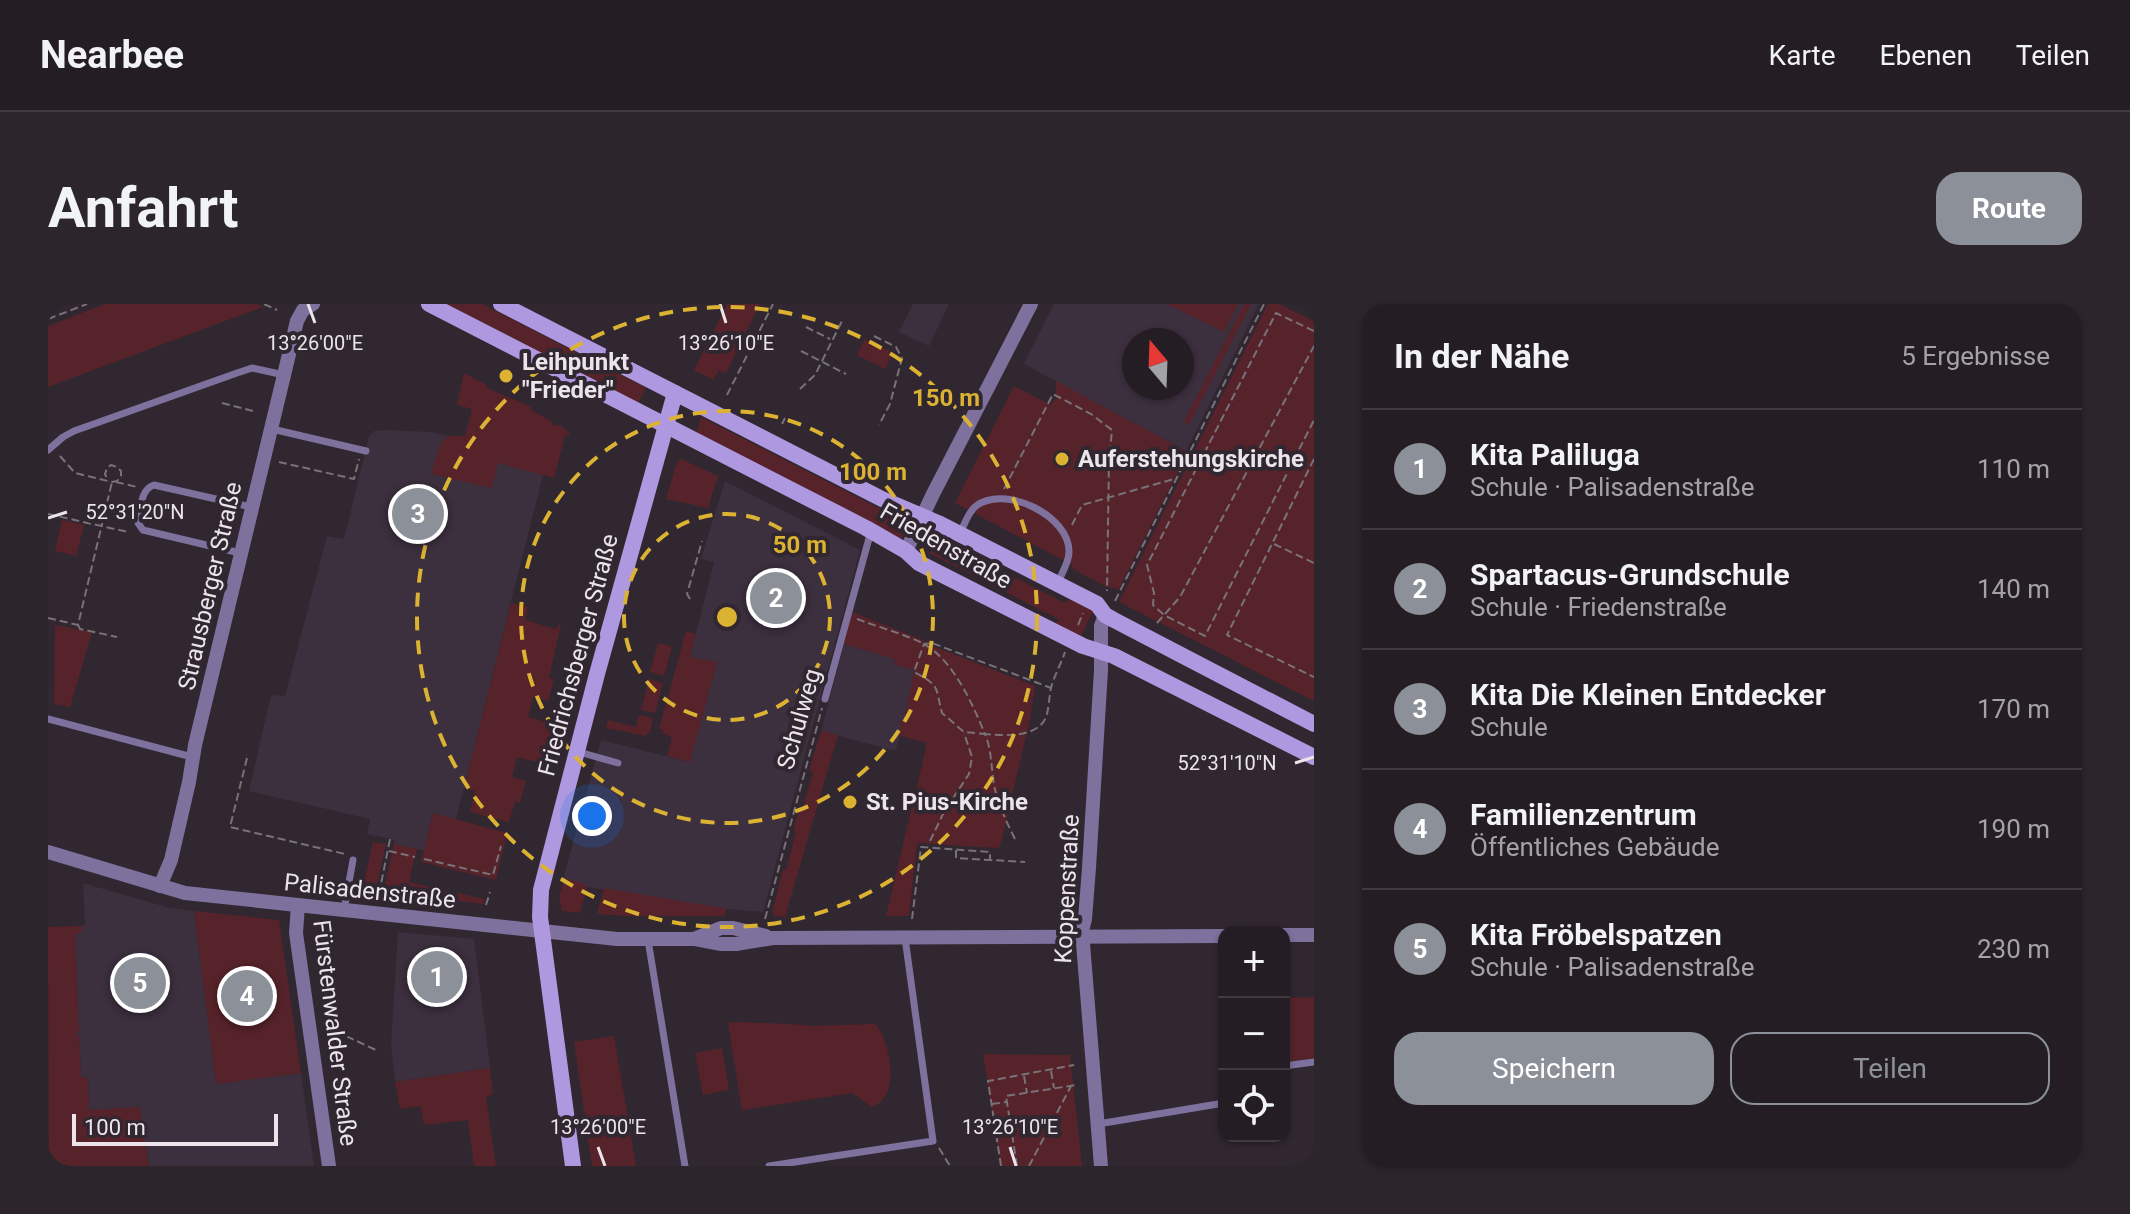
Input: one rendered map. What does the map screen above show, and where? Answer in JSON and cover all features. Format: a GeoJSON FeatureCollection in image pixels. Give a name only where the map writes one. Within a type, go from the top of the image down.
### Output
{"type":"FeatureCollection","features":[{"type":"Feature","properties":{"kind":"street","name":"Strausberger Straße"},"geometry":{"type":"LineString","coordinates":[[160,886],[174,847],[240,553],[299,316],[313,304]]}},
{"type":"Feature","properties":{"kind":"street","name":"Friedenstraße"},"geometry":{"type":"LineString","coordinates":[[429,304],[872,530],[919,563],[1314,757]]}},
{"type":"Feature","properties":{"kind":"street","name":"Friedenstraße"},"geometry":{"type":"LineString","coordinates":[[501,304],[882,499],[960,533],[1110,608],[1314,724]]}},
{"type":"Feature","properties":{"kind":"street"},"geometry":{"type":"LineString","coordinates":[[906,551],[964,431],[1031,304]]}},
{"type":"Feature","properties":{"kind":"street","name":"Friedrichsberger Straße"},"geometry":{"type":"LineString","coordinates":[[573,1166],[539,909],[544,876],[675,393]]}},
{"type":"Feature","properties":{"kind":"street","name":"Koppenstraße"},"geometry":{"type":"LineString","coordinates":[[1101,1166],[1082,937],[1089,868],[1101,626],[1110,608]]}},
{"type":"Feature","properties":{"kind":"street","name":"Palisadenstraße"},"geometry":{"type":"LineString","coordinates":[[48,852],[180,892],[617,939],[694,939],[736,944],[773,938],[1218,936]]}},
{"type":"Feature","properties":{"kind":"street","name":"Fürstenwalder Straße"},"geometry":{"type":"LineString","coordinates":[[298,905],[296,933],[329,1166]]}},
{"type":"Feature","properties":{"kind":"street"},"geometry":{"type":"LineString","coordinates":[[1290,935],[1314,935]]}},
{"type":"Feature","properties":{"kind":"lane"},"geometry":{"type":"LineString","coordinates":[[49,448],[74,431],[252,368],[285,375]]}},
{"type":"Feature","properties":{"kind":"lane"},"geometry":{"type":"LineString","coordinates":[[270,428],[363,451]]}},
{"type":"Feature","properties":{"kind":"lane"},"geometry":{"type":"LineString","coordinates":[[240,553],[143,530],[138,523],[146,489],[154,485],[251,507]]}},
{"type":"Feature","properties":{"kind":"lane"},"geometry":{"type":"LineString","coordinates":[[960,533],[975,507],[989,501],[1016,501],[1046,514],[1056,521],[1069,553],[1057,584]]}},
{"type":"Feature","properties":{"kind":"lane","name":"Schulweg"},"geometry":{"type":"LineString","coordinates":[[825,699],[872,530]]}},
{"type":"Feature","properties":{"kind":"lane"},"geometry":{"type":"LineString","coordinates":[[48,719],[192,757]]}},
{"type":"Feature","properties":{"kind":"lane"},"geometry":{"type":"LineString","coordinates":[[577,751],[618,763]]}},
{"type":"Feature","properties":{"kind":"lane"},"geometry":{"type":"LineString","coordinates":[[344,910],[352,858]]}},
{"type":"Feature","properties":{"kind":"lane"},"geometry":{"type":"LineString","coordinates":[[769,1166],[933,1141],[905,938]]}},
{"type":"Feature","properties":{"kind":"lane"},"geometry":{"type":"LineString","coordinates":[[648,940],[685,1166]]}},
{"type":"Feature","properties":{"kind":"lane"},"geometry":{"type":"LineString","coordinates":[[1290,1065],[1314,1062]]}},
{"type":"Feature","properties":{"kind":"lane"},"geometry":{"type":"LineString","coordinates":[[1098,1124],[1218,1104]]}},
{"type":"Feature","properties":{"kind":"path"},"geometry":{"type":"LineString","coordinates":[[48,319],[87,304]]}},
{"type":"Feature","properties":{"kind":"path"},"geometry":{"type":"LineString","coordinates":[[264,304],[277,310]]}},
{"type":"Feature","properties":{"kind":"path"},"geometry":{"type":"LineString","coordinates":[[727,395],[773,304]]}},
{"type":"Feature","properties":{"kind":"path"},"geometry":{"type":"LineString","coordinates":[[1110,608],[1264,304]]}},
{"type":"Feature","properties":{"kind":"path"},"geometry":{"type":"LineString","coordinates":[[1314,331],[1276,313],[1147,565],[1154,593],[1153,605],[1164,615],[1205,636],[1314,420]]}},
{"type":"Feature","properties":{"kind":"path"},"geometry":{"type":"LineString","coordinates":[[800,389],[815,375],[843,319]]}},
{"type":"Feature","properties":{"kind":"path"},"geometry":{"type":"LineString","coordinates":[[806,327],[832,340]]}},
{"type":"Feature","properties":{"kind":"path"},"geometry":{"type":"LineString","coordinates":[[874,336],[896,347],[902,358],[890,404],[879,425]]}},
{"type":"Feature","properties":{"kind":"path"},"geometry":{"type":"LineString","coordinates":[[1156,624],[1180,597],[1314,346]]}},
{"type":"Feature","properties":{"kind":"path"},"geometry":{"type":"LineString","coordinates":[[801,351],[846,374]]}},
{"type":"Feature","properties":{"kind":"path"},"geometry":{"type":"LineString","coordinates":[[998,500],[1053,394],[1091,414],[1112,430],[1107,592]]}},
{"type":"Feature","properties":{"kind":"path"},"geometry":{"type":"LineString","coordinates":[[222,403],[253,411]]}},
{"type":"Feature","properties":{"kind":"path"},"geometry":{"type":"LineString","coordinates":[[782,424],[785,418]]}},
{"type":"Feature","properties":{"kind":"path"},"geometry":{"type":"LineString","coordinates":[[49,448],[75,473],[146,489]]}},
{"type":"Feature","properties":{"kind":"path"},"geometry":{"type":"LineString","coordinates":[[276,461],[354,479],[363,451]]}},
{"type":"Feature","properties":{"kind":"path"},"geometry":{"type":"LineString","coordinates":[[1314,459],[1227,635],[1314,677]]}},
{"type":"Feature","properties":{"kind":"path"},"geometry":{"type":"LineString","coordinates":[[1065,537],[1082,505],[1176,479]]}},
{"type":"Feature","properties":{"kind":"path"},"geometry":{"type":"LineString","coordinates":[[78,625],[112,481]]}},
{"type":"Feature","properties":{"kind":"path"},"geometry":{"type":"LineString","coordinates":[[48,514],[128,532]]}},
{"type":"Feature","properties":{"kind":"path"},"geometry":{"type":"LineString","coordinates":[[690,599],[687,594],[702,541]]}},
{"type":"Feature","properties":{"kind":"path"},"geometry":{"type":"LineString","coordinates":[[1273,543],[1314,563]]}},
{"type":"Feature","properties":{"kind":"path"},"geometry":{"type":"LineString","coordinates":[[1077,626],[1088,604]]}},
{"type":"Feature","properties":{"kind":"path"},"geometry":{"type":"LineString","coordinates":[[848,616],[924,644],[940,657],[963,687],[991,748],[994,785],[1001,810],[1015,839]]}},
{"type":"Feature","properties":{"kind":"path"},"geometry":{"type":"LineString","coordinates":[[48,618],[117,637]]}},
{"type":"Feature","properties":{"kind":"path"},"geometry":{"type":"LineString","coordinates":[[924,644],[932,643],[1051,688]]}},
{"type":"Feature","properties":{"kind":"path"},"geometry":{"type":"LineString","coordinates":[[924,644],[914,672],[938,690],[942,713],[964,732],[972,757],[969,774],[944,812],[930,841]]}},
{"type":"Feature","properties":{"kind":"path"},"geometry":{"type":"LineString","coordinates":[[964,732],[1002,736],[1021,734],[1043,724],[1051,688],[1066,651]]}},
{"type":"Feature","properties":{"kind":"path","name":"Schulweg"},"geometry":{"type":"LineString","coordinates":[[765,919],[825,699]]}},
{"type":"Feature","properties":{"kind":"path"},"geometry":{"type":"LineString","coordinates":[[247,758],[230,827],[352,858]]}},
{"type":"Feature","properties":{"kind":"path"},"geometry":{"type":"LineString","coordinates":[[379,894],[390,839]]}},
{"type":"Feature","properties":{"kind":"path"},"geometry":{"type":"LineString","coordinates":[[424,859],[493,875],[501,846]]}},
{"type":"Feature","properties":{"kind":"path"},"geometry":{"type":"LineString","coordinates":[[912,919],[921,847],[990,852],[990,860]]}},
{"type":"Feature","properties":{"kind":"path"},"geometry":{"type":"LineString","coordinates":[[956,850],[956,858],[1025,862]]}},
{"type":"Feature","properties":{"kind":"path"},"geometry":{"type":"LineString","coordinates":[[388,851],[415,857]]}},
{"type":"Feature","properties":{"kind":"path"},"geometry":{"type":"LineString","coordinates":[[486,905],[490,892]]}},
{"type":"Feature","properties":{"kind":"path"},"geometry":{"type":"LineString","coordinates":[[310,1033],[331,1029],[378,1051]]}},
{"type":"Feature","properties":{"kind":"path"},"geometry":{"type":"LineString","coordinates":[[1001,1166],[988,1081],[1074,1065]]}},
{"type":"Feature","properties":{"kind":"path"},"geometry":{"type":"LineString","coordinates":[[1051,1070],[1054,1089]]}},
{"type":"Feature","properties":{"kind":"path"},"geometry":{"type":"LineString","coordinates":[[1024,1074],[1027,1093]]}},
{"type":"Feature","properties":{"kind":"path"},"geometry":{"type":"LineString","coordinates":[[1017,1166],[1006,1096],[1076,1085]]}},
{"type":"Feature","properties":{"kind":"path"},"geometry":{"type":"LineString","coordinates":[[1029,1166],[1071,1086]]}},
{"type":"Feature","properties":{"kind":"path"},"geometry":{"type":"LineString","coordinates":[[992,1104],[1007,1101]]}},
{"type":"Feature","properties":{"kind":"path"},"geometry":{"type":"LineString","coordinates":[[933,1141],[950,1166]]}},
{"type":"Feature","properties":{"kind":"shaded area"},"geometry":{"type":"Polygon","coordinates":[[[105,304],[257,304],[263,307],[48,387],[48,326],[105,304]]]}},
{"type":"Feature","properties":{"kind":"shaded area"},"geometry":{"type":"Polygon","coordinates":[[[441,304],[482,304],[646,388],[638,404],[441,304]]]}},
{"type":"Feature","properties":{"kind":"shaded area"},"geometry":{"type":"Polygon","coordinates":[[[727,304],[760,304],[726,373],[719,370],[713,380],[694,370],[727,304]]]}},
{"type":"Feature","properties":{"kind":"shaded area"},"geometry":{"type":"Polygon","coordinates":[[[913,304],[949,304],[929,346],[899,332],[913,304]]]}},
{"type":"Feature","properties":{"kind":"shaded area"},"geometry":{"type":"Polygon","coordinates":[[[1054,304],[1259,304],[1186,451],[1024,364],[1054,304]]]}},
{"type":"Feature","properties":{"kind":"shaded area"},"geometry":{"type":"Polygon","coordinates":[[[1167,304],[1238,304],[1224,332],[1167,304]]]}},
{"type":"Feature","properties":{"kind":"shaded area"},"geometry":{"type":"Polygon","coordinates":[[[1244,304],[1251,304],[1189,425],[1184,422],[1244,304]]]}},
{"type":"Feature","properties":{"kind":"shaded area"},"geometry":{"type":"Polygon","coordinates":[[[1268,304],[1279,304],[1314,321],[1314,701],[1119,602],[1268,304]]]}},
{"type":"Feature","properties":{"kind":"shaded area"},"geometry":{"type":"Polygon","coordinates":[[[865,339],[893,353],[885,369],[857,355],[865,339]]]}},
{"type":"Feature","properties":{"kind":"shaded area"},"geometry":{"type":"Polygon","coordinates":[[[464,373],[487,385],[487,388],[531,407],[553,425],[569,432],[565,436],[554,478],[498,463],[492,488],[431,474],[441,443],[449,436],[465,436],[472,409],[457,405],[464,373]]]}},
{"type":"Feature","properties":{"kind":"shaded area"},"geometry":{"type":"Polygon","coordinates":[[[1056,381],[1188,452],[1119,589],[1107,587],[1074,570],[1072,565],[955,503],[1014,386],[1051,405],[1056,397],[1056,381]]]}},
{"type":"Feature","properties":{"kind":"shaded area"},"geometry":{"type":"Polygon","coordinates":[[[701,417],[908,523],[903,537],[696,434],[701,417]]]}},
{"type":"Feature","properties":{"kind":"shaded area"},"geometry":{"type":"Polygon","coordinates":[[[374,431],[431,432],[501,448],[498,463],[543,475],[456,819],[433,813],[424,851],[367,834],[370,819],[249,791],[271,695],[285,696],[327,536],[344,539],[369,436],[374,431]]]}},
{"type":"Feature","properties":{"kind":"shaded area"},"geometry":{"type":"Polygon","coordinates":[[[681,459],[718,476],[708,508],[666,499],[677,462],[681,459]]]}},
{"type":"Feature","properties":{"kind":"shaded area"},"geometry":{"type":"Polygon","coordinates":[[[725,481],[860,550],[763,912],[562,883],[601,740],[689,762],[717,663],[690,657],[714,562],[701,559],[725,481]]]}},
{"type":"Feature","properties":{"kind":"shaded area"},"geometry":{"type":"Polygon","coordinates":[[[62,520],[84,525],[76,556],[55,551],[62,520]]]}},
{"type":"Feature","properties":{"kind":"shaded area"},"geometry":{"type":"Polygon","coordinates":[[[937,538],[1065,603],[1075,597],[1094,609],[1080,638],[1051,626],[1060,620],[929,553],[937,538]]]}},
{"type":"Feature","properties":{"kind":"shaded area"},"geometry":{"type":"Polygon","coordinates":[[[511,603],[528,607],[525,620],[556,629],[561,625],[549,678],[554,679],[548,701],[533,697],[528,717],[563,727],[553,766],[517,757],[512,777],[526,781],[520,803],[515,802],[509,822],[470,812],[475,791],[464,788],[511,603]]]}},
{"type":"Feature","properties":{"kind":"shaded area"},"geometry":{"type":"Polygon","coordinates":[[[852,612],[1035,686],[1000,847],[917,843],[909,916],[886,916],[927,743],[900,736],[900,722],[908,718],[905,715],[917,670],[894,665],[895,659],[844,644],[852,612]]]}},
{"type":"Feature","properties":{"kind":"shaded area"},"geometry":{"type":"Polygon","coordinates":[[[55,625],[92,632],[70,707],[54,704],[55,625]]]}},
{"type":"Feature","properties":{"kind":"shaded area"},"geometry":{"type":"Polygon","coordinates":[[[686,631],[696,634],[690,657],[717,662],[690,762],[667,756],[672,737],[659,729],[686,631]]]}},
{"type":"Feature","properties":{"kind":"shaded area"},"geometry":{"type":"Polygon","coordinates":[[[658,643],[672,647],[664,676],[650,672],[658,643]]]}},
{"type":"Feature","properties":{"kind":"shaded area"},"geometry":{"type":"Polygon","coordinates":[[[844,644],[896,659],[894,664],[918,670],[908,718],[900,722],[895,751],[821,731],[844,644]]]}},
{"type":"Feature","properties":{"kind":"shaded area"},"geometry":{"type":"Polygon","coordinates":[[[649,679],[663,683],[655,713],[641,710],[649,679]]]}},
{"type":"Feature","properties":{"kind":"shaded area"},"geometry":{"type":"Polygon","coordinates":[[[639,715],[653,718],[650,732],[645,736],[606,728],[608,720],[636,727],[639,715]]]}},
{"type":"Feature","properties":{"kind":"shaded area"},"geometry":{"type":"Polygon","coordinates":[[[821,731],[838,735],[785,917],[774,916],[772,913],[783,869],[786,870],[796,832],[793,830],[813,772],[809,770],[821,731]]]}},
{"type":"Feature","properties":{"kind":"shaded area"},"geometry":{"type":"Polygon","coordinates":[[[433,813],[507,833],[496,880],[421,862],[433,813]]]}},
{"type":"Feature","properties":{"kind":"shaded area"},"geometry":{"type":"Polygon","coordinates":[[[373,842],[386,844],[375,892],[362,891],[373,842]]]}},
{"type":"Feature","properties":{"kind":"shaded area"},"geometry":{"type":"Polygon","coordinates":[[[394,844],[417,849],[409,882],[484,899],[484,904],[383,893],[394,844]]]}},
{"type":"Feature","properties":{"kind":"shaded area"},"geometry":{"type":"Polygon","coordinates":[[[565,878],[587,885],[580,913],[562,911],[559,896],[565,878]]]}},
{"type":"Feature","properties":{"kind":"shaded area"},"geometry":{"type":"Polygon","coordinates":[[[83,883],[170,908],[194,911],[216,1084],[301,1073],[314,1166],[149,1166],[146,1143],[89,1110],[88,1078],[81,1078],[79,1036],[76,1036],[79,1031],[75,933],[82,933],[82,926],[85,925],[83,883]]]}},
{"type":"Feature","properties":{"kind":"shaded area"},"geometry":{"type":"Polygon","coordinates":[[[604,888],[727,909],[724,916],[597,914],[604,888]]]}},
{"type":"Feature","properties":{"kind":"shaded area"},"geometry":{"type":"Polygon","coordinates":[[[194,911],[279,920],[301,1073],[216,1084],[194,911]]]}},
{"type":"Feature","properties":{"kind":"shaded area"},"geometry":{"type":"Polygon","coordinates":[[[82,926],[82,933],[75,934],[79,1032],[76,1036],[79,1036],[81,1077],[88,1078],[89,1110],[140,1107],[149,1166],[49,1166],[48,927],[82,926]]]}},
{"type":"Feature","properties":{"kind":"shaded area"},"geometry":{"type":"Polygon","coordinates":[[[398,932],[474,939],[490,1068],[395,1082],[391,1046],[398,932]]]}},
{"type":"Feature","properties":{"kind":"shaded area"},"geometry":{"type":"Polygon","coordinates":[[[1314,997],[1314,1058],[1290,1061],[1290,998],[1314,997]]]}},
{"type":"Feature","properties":{"kind":"shaded area"},"geometry":{"type":"Polygon","coordinates":[[[728,1023],[813,1026],[875,1024],[889,1056],[887,1092],[872,1107],[852,1093],[742,1110],[728,1023]]]}},
{"type":"Feature","properties":{"kind":"shaded area"},"geometry":{"type":"Polygon","coordinates":[[[614,1036],[636,1166],[592,1166],[574,1042],[614,1036]]]}},
{"type":"Feature","properties":{"kind":"shaded area"},"geometry":{"type":"Polygon","coordinates":[[[722,1048],[729,1090],[703,1095],[695,1053],[722,1048]]]}},
{"type":"Feature","properties":{"kind":"shaded area"},"geometry":{"type":"Polygon","coordinates":[[[983,1054],[1070,1055],[1082,1166],[1001,1166],[983,1054]]]}},
{"type":"Feature","properties":{"kind":"shaded area"},"geometry":{"type":"Polygon","coordinates":[[[490,1068],[493,1094],[486,1097],[496,1166],[474,1166],[468,1120],[424,1125],[420,1106],[400,1109],[395,1082],[490,1068]]]}},
{"type":"Feature","properties":{"kind":"place","name":"Leihpunkt \"Frieder\""},"geometry":{"type":"Point","coordinates":[506,376]}},
{"type":"Feature","properties":{"kind":"place","name":"Auferstehungskirche"},"geometry":{"type":"Point","coordinates":[1062,459]}},
{"type":"Feature","properties":{"kind":"place","name":"Kita Die Kleinen Entdecker"},"geometry":{"type":"Point","coordinates":[418,514]}},
{"type":"Feature","properties":{"kind":"place","name":"Spartacus-Grundschule"},"geometry":{"type":"Point","coordinates":[776,598]}},
{"type":"Feature","properties":{"kind":"place","name":"St. Pius-Kirche"},"geometry":{"type":"Point","coordinates":[850,802]}},
{"type":"Feature","properties":{"kind":"place","name":"Kita Paliluga"},"geometry":{"type":"Point","coordinates":[437,977]}},
{"type":"Feature","properties":{"kind":"place","name":"Kita Fröbelspatzen"},"geometry":{"type":"Point","coordinates":[140,983]}},
{"type":"Feature","properties":{"kind":"place","name":"Familienzentrum"},"geometry":{"type":"Point","coordinates":[247,996]}}]}
